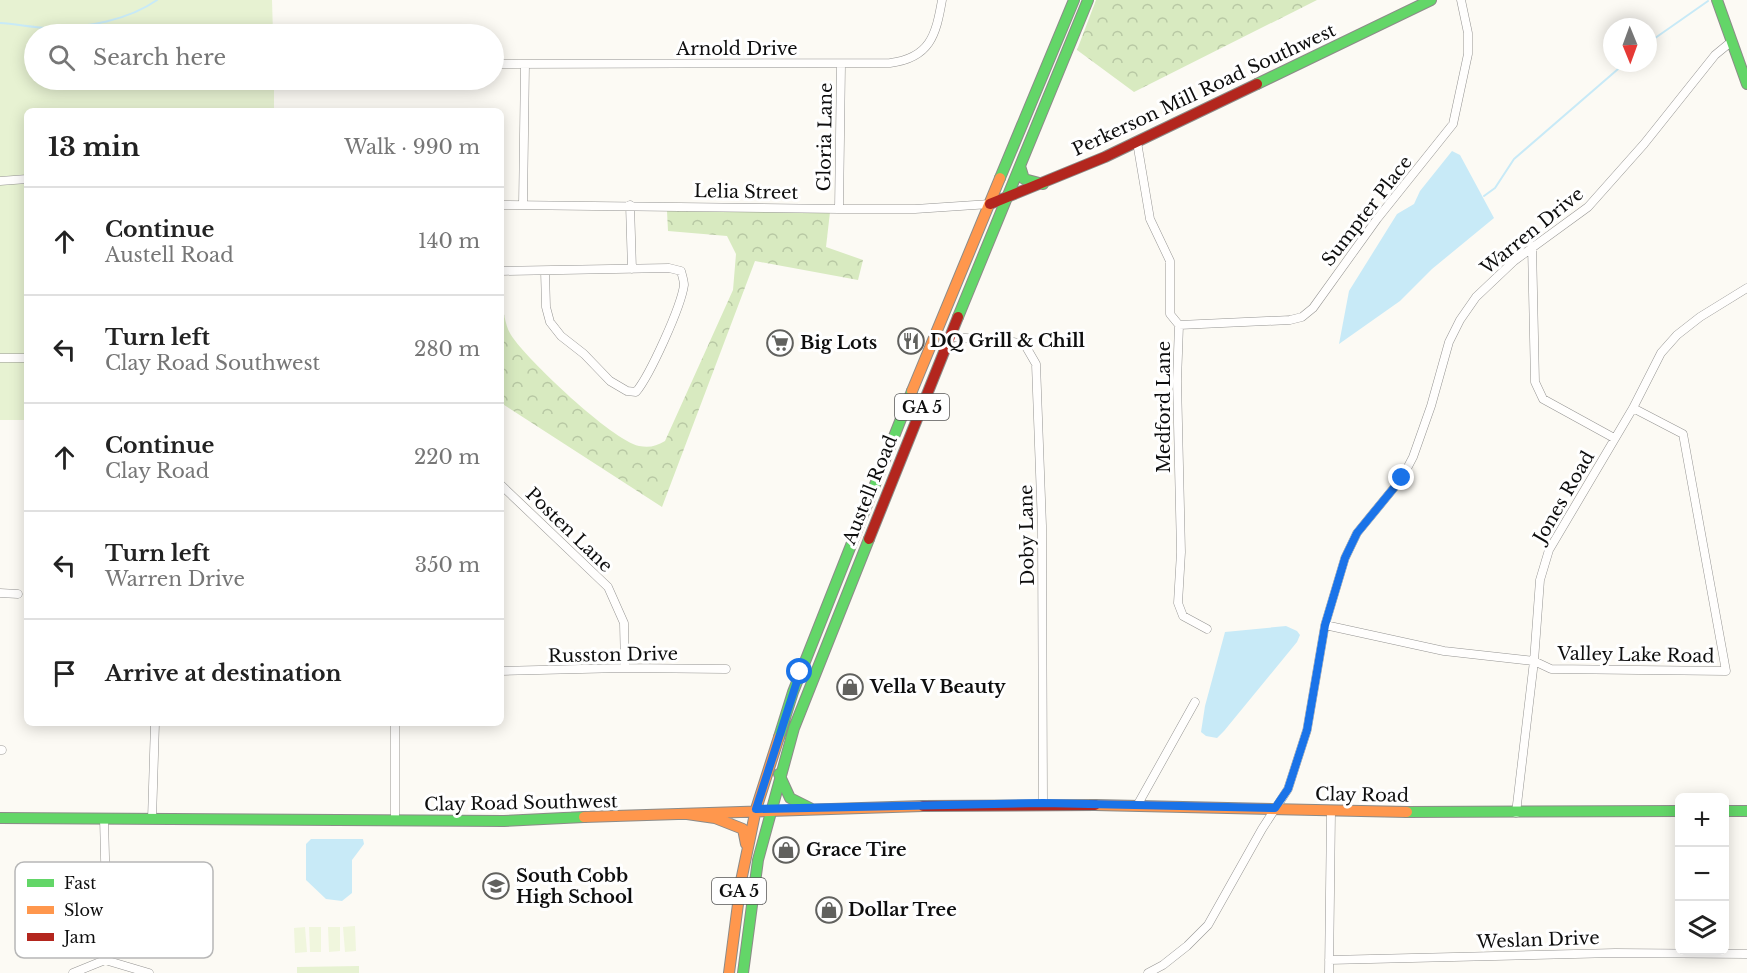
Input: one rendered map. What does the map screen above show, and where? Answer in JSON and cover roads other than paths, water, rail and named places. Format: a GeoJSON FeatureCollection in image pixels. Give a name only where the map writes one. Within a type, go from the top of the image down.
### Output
{"type":"FeatureCollection","features":[{"type":"Feature","properties":{"kind":"street","name":"Arnold Drive"},"geometry":{"type":"LineString","coordinates":[[504,64],[841,65],[890,63],[918,55],[936,32],[942,0]]}},
{"type":"Feature","properties":{"kind":"street","name":"Austell Road"},"geometry":{"type":"LineString","coordinates":[[729,973],[747,848],[756,809],[801,668],[1074,0]]}},
{"type":"Feature","properties":{"kind":"street","name":"Austell Road"},"geometry":{"type":"LineString","coordinates":[[743,973],[751,901],[770,809],[779,774],[808,689],[1088,0]]}},
{"type":"Feature","properties":{"kind":"street","name":"Perkerson Mill Road Southwest"},"geometry":{"type":"LineString","coordinates":[[990,204],[1043,184],[1137,142],[1431,0]]}},
{"type":"Feature","properties":{"kind":"street","name":"Sumpter Place"},"geometry":{"type":"LineString","coordinates":[[1179,325],[1290,320],[1302,317],[1313,308],[1377,219],[1453,124],[1468,54],[1467,23],[1461,0]]}},
{"type":"Feature","properties":{"kind":"street"},"geometry":{"type":"LineString","coordinates":[[1717,0],[1747,84]]}},
{"type":"Feature","properties":{"kind":"street","name":"Warren Drive"},"geometry":{"type":"LineString","coordinates":[[1148,973],[1187,946],[1208,925],[1288,789],[1307,730],[1325,625],[1345,558],[1357,533],[1402,478],[1413,458],[1449,342],[1460,320],[1476,297],[1532,246],[1588,207],[1644,144],[1715,55],[1732,41]]}},
{"type":"Feature","properties":{"kind":"street"},"geometry":{"type":"LineString","coordinates":[[523,205],[525,64]]}},
{"type":"Feature","properties":{"kind":"street","name":"Gloria Lane"},"geometry":{"type":"LineString","coordinates":[[839,209],[841,65]]}},
{"type":"Feature","properties":{"kind":"street","name":"Medford Lane"},"geometry":{"type":"LineString","coordinates":[[1137,142],[1150,219],[1170,261],[1170,314],[1179,325],[1177,381],[1181,561],[1178,603],[1183,616],[1207,629]]}},
{"type":"Feature","properties":{"kind":"street"},"geometry":{"type":"LineString","coordinates":[[1020,166],[1024,179],[1043,184]]}},
{"type":"Feature","properties":{"kind":"street"},"geometry":{"type":"LineString","coordinates":[[0,181],[24,179]]}},
{"type":"Feature","properties":{"kind":"street","name":"Lelia Street"},"geometry":{"type":"LineString","coordinates":[[504,205],[915,209],[990,204]]}},
{"type":"Feature","properties":{"kind":"street"},"geometry":{"type":"LineString","coordinates":[[630,205],[632,269]]}},
{"type":"Feature","properties":{"kind":"street"},"geometry":{"type":"LineString","coordinates":[[1532,246],[1535,382],[1543,399],[1614,438]]}},
{"type":"Feature","properties":{"kind":"street"},"geometry":{"type":"LineString","coordinates":[[504,272],[669,268],[681,271],[684,284],[672,320],[644,383],[636,393],[627,391],[610,381],[592,361],[561,336],[550,322],[546,307],[545,271]]}},
{"type":"Feature","properties":{"kind":"street","name":"Jones Road"},"geometry":{"type":"LineString","coordinates":[[1515,813],[1534,661],[1540,580],[1549,550],[1633,408],[1661,353],[1677,335],[1700,317],[1747,288]]}},
{"type":"Feature","properties":{"kind":"street","name":"Doby Lane"},"geometry":{"type":"LineString","coordinates":[[951,337],[999,340],[1025,345],[1036,364],[1042,526],[1043,803]]}},
{"type":"Feature","properties":{"kind":"street"},"geometry":{"type":"LineString","coordinates":[[0,358],[24,358]]}},
{"type":"Feature","properties":{"kind":"street","name":"Valley Lake Road"},"geometry":{"type":"LineString","coordinates":[[1325,625],[1444,651],[1534,661],[1551,669],[1726,672],[1683,434],[1633,408]]}},
{"type":"Feature","properties":{"kind":"street","name":"Posten Lane"},"geometry":{"type":"LineString","coordinates":[[504,488],[608,587],[624,623],[625,668]]}},
{"type":"Feature","properties":{"kind":"street"},"geometry":{"type":"LineString","coordinates":[[0,593],[18,594]]}},
{"type":"Feature","properties":{"kind":"street","name":"Russton Drive"},"geometry":{"type":"LineString","coordinates":[[504,671],[625,668],[726,669]]}},
{"type":"Feature","properties":{"kind":"street"},"geometry":{"type":"LineString","coordinates":[[1138,804],[1195,702]]}},
{"type":"Feature","properties":{"kind":"street"},"geometry":{"type":"LineString","coordinates":[[152,819],[155,726]]}},
{"type":"Feature","properties":{"kind":"street"},"geometry":{"type":"LineString","coordinates":[[394,726],[395,821]]}},
{"type":"Feature","properties":{"kind":"street"},"geometry":{"type":"LineString","coordinates":[[779,774],[790,798],[810,808]]}},
{"type":"Feature","properties":{"kind":"street","name":"Clay Road Southwest"},"geometry":{"type":"LineString","coordinates":[[0,818],[504,821],[756,809],[1043,803]]}},
{"type":"Feature","properties":{"kind":"street","name":"Clay Road"},"geometry":{"type":"LineString","coordinates":[[1043,803],[1275,808],[1331,812],[1675,811]]}},
{"type":"Feature","properties":{"kind":"street"},"geometry":{"type":"LineString","coordinates":[[1729,811],[1747,811]]}},
{"type":"Feature","properties":{"kind":"street"},"geometry":{"type":"LineString","coordinates":[[1329,973],[1331,812]]}},
{"type":"Feature","properties":{"kind":"street"},"geometry":{"type":"LineString","coordinates":[[687,814],[735,824],[743,829],[747,848]]}},
{"type":"Feature","properties":{"kind":"street"},"geometry":{"type":"LineString","coordinates":[[104,818],[105,862]]}},
{"type":"Feature","properties":{"kind":"street","name":"Weslan Drive"},"geometry":{"type":"LineString","coordinates":[[1329,960],[1422,960],[1615,953],[1747,954]]}},
{"type":"Feature","properties":{"kind":"street"},"geometry":{"type":"LineString","coordinates":[[73,973],[105,960],[149,973]]}},
{"type":"Feature","properties":{"kind":"water"},"geometry":{"type":"Polygon","coordinates":[[[1452,151],[1460,155],[1494,218],[1432,269],[1400,301],[1339,344],[1349,291],[1397,214],[1414,204],[1420,191],[1452,151]]]}},
{"type":"Feature","properties":{"kind":"water"},"geometry":{"type":"Polygon","coordinates":[[[1286,626],[1300,635],[1297,642],[1224,731],[1217,738],[1206,736],[1201,732],[1205,706],[1225,632],[1286,626]]]}},
{"type":"Feature","properties":{"kind":"water"},"geometry":{"type":"Polygon","coordinates":[[[311,839],[363,839],[364,844],[352,860],[352,893],[342,901],[326,899],[306,880],[306,844],[311,839]]]}},
{"type":"Feature","properties":{"kind":"waterway"},"geometry":{"type":"LineString","coordinates":[[92,24],[120,18],[157,0]]}},
{"type":"Feature","properties":{"kind":"waterway"},"geometry":{"type":"LineString","coordinates":[[1657,37],[1708,1]]}},
{"type":"Feature","properties":{"kind":"waterway"},"geometry":{"type":"LineString","coordinates":[[0,23],[24,25]]}},
{"type":"Feature","properties":{"kind":"waterway"},"geometry":{"type":"LineString","coordinates":[[1484,196],[1495,188],[1514,159],[1615,72]]}},
{"type":"Feature","properties":{"kind":"place","name":"DQ Grill & Chill"},"geometry":{"type":"Point","coordinates":[911,341]}},
{"type":"Feature","properties":{"kind":"place","name":"Big Lots"},"geometry":{"type":"Point","coordinates":[780,343]}},
{"type":"Feature","properties":{"kind":"place","name":"Vella V Beauty"},"geometry":{"type":"Point","coordinates":[850,687]}},
{"type":"Feature","properties":{"kind":"place","name":"Grace Tire"},"geometry":{"type":"Point","coordinates":[786,850]}},
{"type":"Feature","properties":{"kind":"place","name":"South Cobb High School"},"geometry":{"type":"Point","coordinates":[496,886]}},
{"type":"Feature","properties":{"kind":"place","name":"Dollar Tree"},"geometry":{"type":"Point","coordinates":[829,910]}}]}
